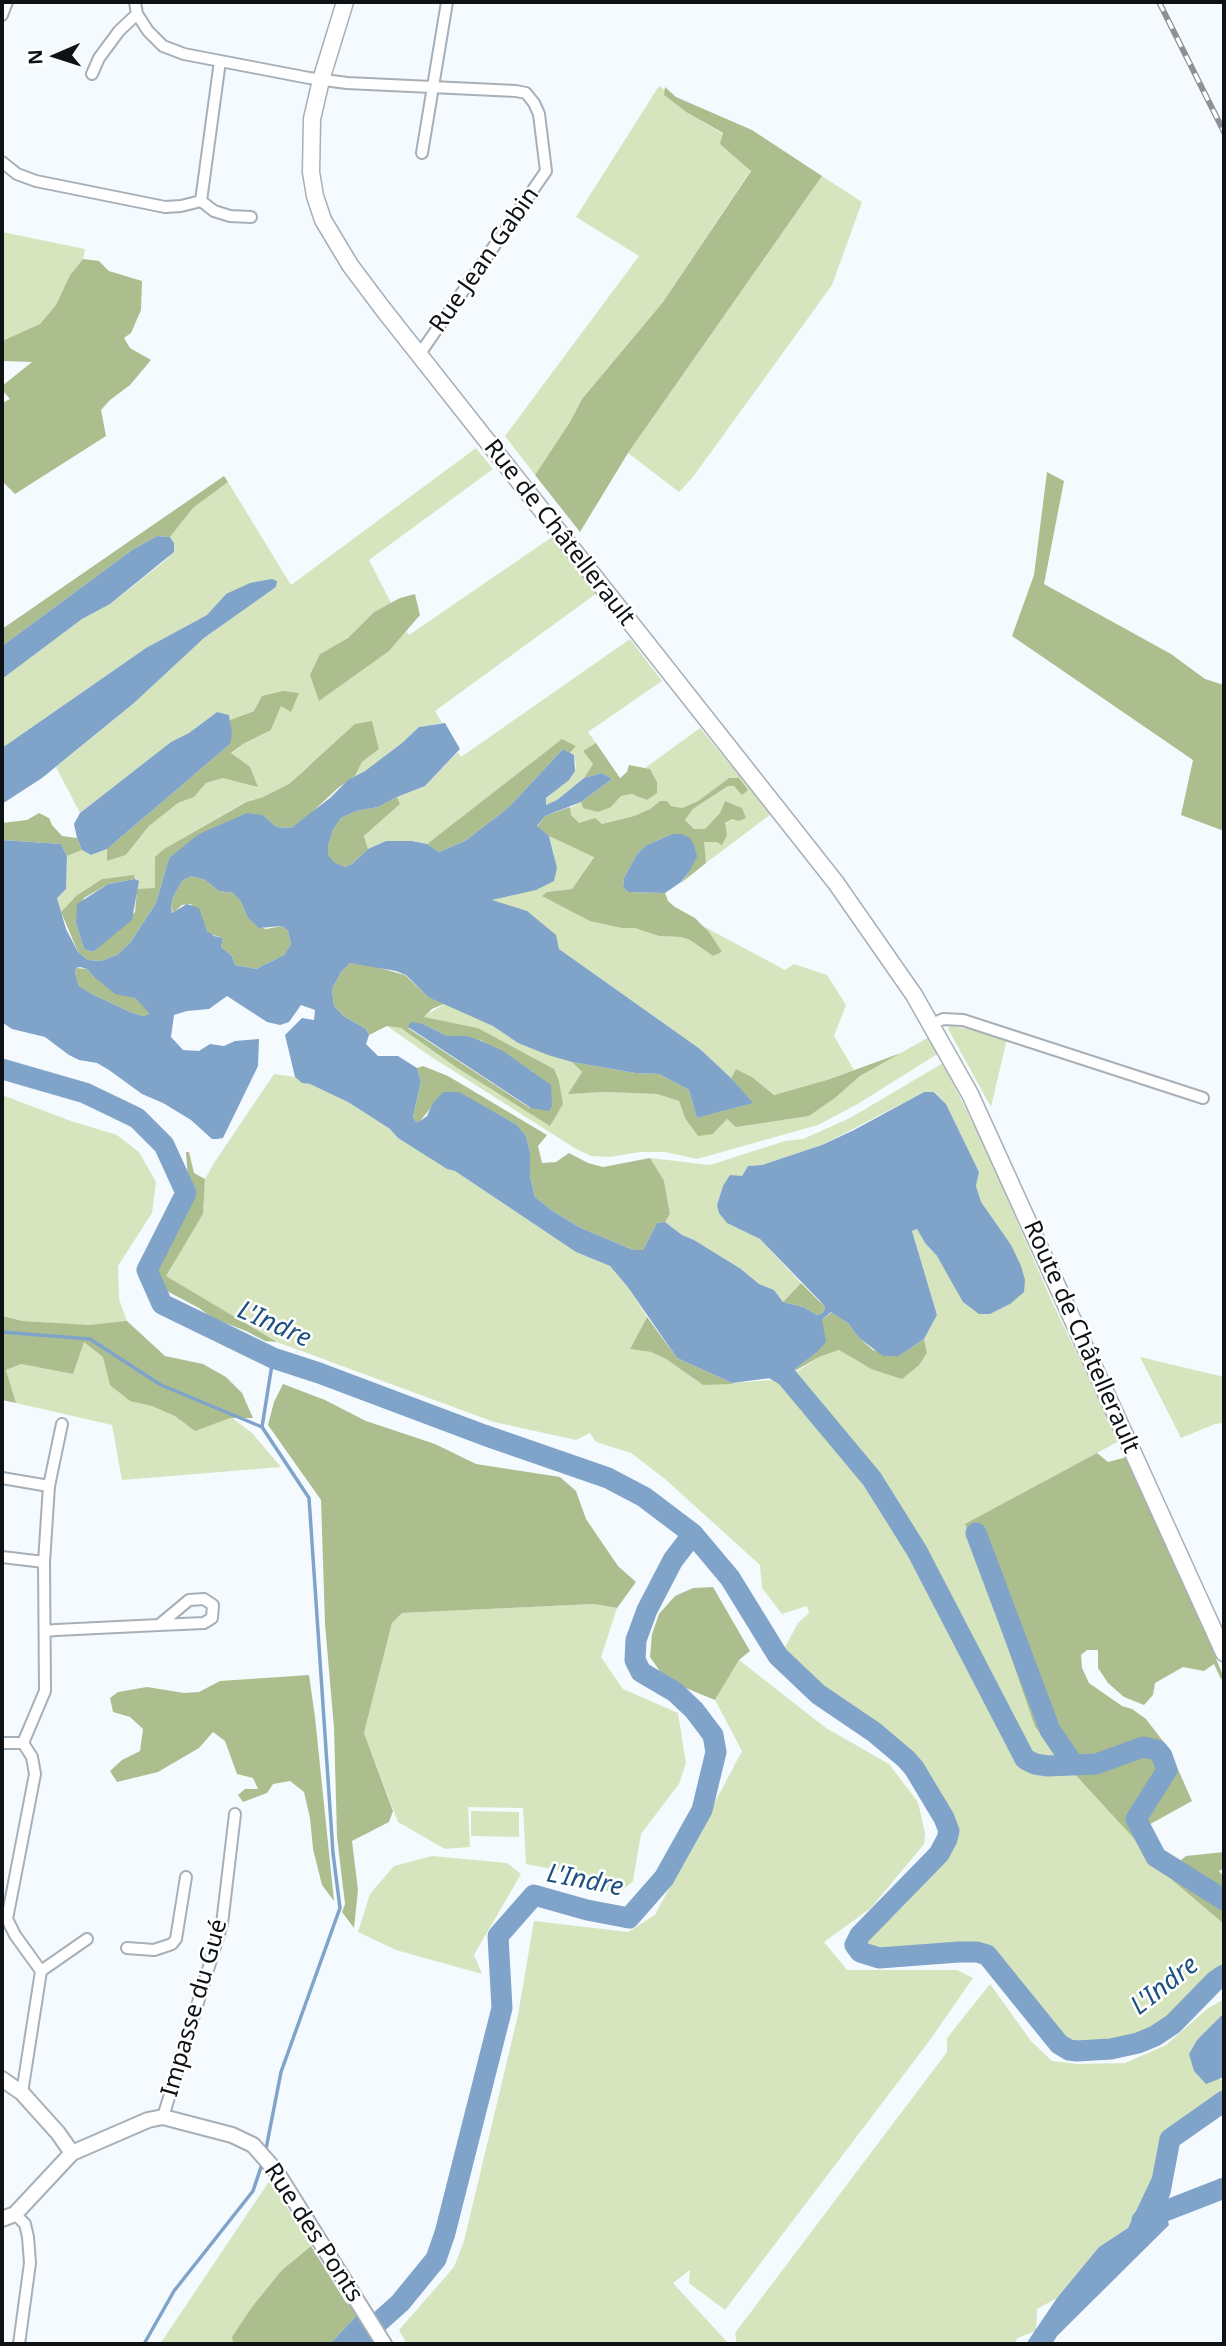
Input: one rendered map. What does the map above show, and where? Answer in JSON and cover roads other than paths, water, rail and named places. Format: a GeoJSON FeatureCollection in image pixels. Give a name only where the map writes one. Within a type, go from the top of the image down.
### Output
{"type":"FeatureCollection","features":[{"type":"Feature","properties":{"kind":"main road","name":"Rue de Châtellerault"},"geometry":{"type":"LineString","coordinates":[[345,2],[312,119],[310,145],[315,196],[323,220],[350,265],[419,355],[836,883],[891,960],[932,1024]]}},
{"type":"Feature","properties":{"kind":"main road","name":"Route de Châtellerault"},"geometry":{"type":"LineString","coordinates":[[932,1024],[976,1106],[1224,1653]]}},
{"type":"Feature","properties":{"kind":"street"},"geometry":{"type":"LineString","coordinates":[[2,16],[7,2]]}},
{"type":"Feature","properties":{"kind":"street"},"geometry":{"type":"LineString","coordinates":[[92,74],[99,58],[119,31],[137,14],[135,2]]}},
{"type":"Feature","properties":{"kind":"street"},"geometry":{"type":"LineString","coordinates":[[422,153],[447,2]]}},
{"type":"Feature","properties":{"kind":"street","name":"Rue Jean Gabin"},"geometry":{"type":"LineString","coordinates":[[137,14],[148,31],[163,46],[184,54],[321,80],[526,93],[539,114],[546,171],[419,355]]}},
{"type":"Feature","properties":{"kind":"street"},"geometry":{"type":"LineString","coordinates":[[201,201],[220,61]]}},
{"type":"Feature","properties":{"kind":"street"},"geometry":{"type":"LineString","coordinates":[[2,162],[18,174],[36,181],[164,207],[201,201]]}},
{"type":"Feature","properties":{"kind":"street"},"geometry":{"type":"LineString","coordinates":[[201,201],[214,211],[230,216],[251,217]]}},
{"type":"Feature","properties":{"kind":"street"},"geometry":{"type":"LineString","coordinates":[[932,1024],[943,1019],[962,1020],[1203,1098]]}},
{"type":"Feature","properties":{"kind":"street"},"geometry":{"type":"LineString","coordinates":[[23,1743],[45,1691],[44,1562],[49,1486],[62,1424]]}},
{"type":"Feature","properties":{"kind":"street"},"geometry":{"type":"LineString","coordinates":[[2,1478],[49,1486]]}},
{"type":"Feature","properties":{"kind":"street"},"geometry":{"type":"LineString","coordinates":[[2,1557],[44,1562]]}},
{"type":"Feature","properties":{"kind":"street"},"geometry":{"type":"LineString","coordinates":[[46,1631],[204,1623],[212,1618],[213,1605],[204,1599],[189,1600],[159,1625]]}},
{"type":"Feature","properties":{"kind":"street"},"geometry":{"type":"LineString","coordinates":[[2,1743],[23,1743]]}},
{"type":"Feature","properties":{"kind":"street"},"geometry":{"type":"LineString","coordinates":[[23,1743],[32,1757],[35,1774],[5,1918],[41,1971],[23,2093]]}},
{"type":"Feature","properties":{"kind":"street","name":"Impasse du Gué"},"geometry":{"type":"LineString","coordinates":[[163,2117],[222,1924],[235,1814]]}},
{"type":"Feature","properties":{"kind":"street"},"geometry":{"type":"LineString","coordinates":[[127,1948],[154,1950],[172,1944],[176,1939],[186,1877]]}},
{"type":"Feature","properties":{"kind":"street"},"geometry":{"type":"LineString","coordinates":[[41,1971],[87,1939]]}},
{"type":"Feature","properties":{"kind":"street"},"geometry":{"type":"LineString","coordinates":[[3,2082],[23,2093],[72,2153]]}},
{"type":"Feature","properties":{"kind":"street"},"geometry":{"type":"LineString","coordinates":[[19,2344],[30,2263],[29,2236],[24,2224],[8,2216],[72,2153],[148,2120],[163,2117]]}},
{"type":"Feature","properties":{"kind":"street","name":"Rue des Ponts"},"geometry":{"type":"LineString","coordinates":[[163,2117],[232,2135],[253,2145],[276,2171],[384,2344]]}},
{"type":"Feature","properties":{"kind":"water"},"geometry":{"type":"Polygon","coordinates":[[[157,536],[170,537],[174,543],[174,552],[110,604],[82,619],[2,679],[2,646],[132,550],[157,536]]]}},
{"type":"Feature","properties":{"kind":"water"},"geometry":{"type":"Polygon","coordinates":[[[272,579],[277,581],[276,587],[204,638],[134,703],[42,778],[2,804],[2,748],[146,648],[207,615],[226,594],[250,583],[272,579]]]}},
{"type":"Feature","properties":{"kind":"water"},"geometry":{"type":"Polygon","coordinates":[[[217,712],[229,715],[232,733],[230,744],[107,849],[91,855],[82,850],[74,824],[80,813],[171,742],[189,733],[217,712]]]}},
{"type":"Feature","properties":{"kind":"water"},"geometry":{"type":"Polygon","coordinates":[[[445,723],[460,749],[425,786],[378,807],[356,811],[341,818],[333,830],[328,846],[328,855],[335,863],[345,867],[352,864],[368,849],[386,841],[427,844],[439,852],[465,841],[508,808],[563,749],[574,755],[575,771],[569,780],[546,798],[546,805],[557,800],[584,778],[602,773],[612,779],[581,802],[545,816],[537,826],[549,836],[557,868],[554,881],[536,890],[492,900],[527,911],[556,935],[559,949],[700,1049],[753,1103],[697,1118],[689,1090],[659,1074],[635,1073],[548,1055],[518,1043],[493,1026],[428,997],[406,975],[350,963],[341,972],[332,989],[334,1006],[345,1017],[366,1029],[369,1035],[366,1044],[378,1056],[398,1056],[417,1068],[421,1081],[413,1117],[416,1122],[427,1116],[433,1103],[443,1092],[459,1092],[517,1125],[526,1136],[535,1197],[554,1212],[581,1228],[633,1250],[643,1250],[657,1223],[665,1222],[682,1235],[741,1269],[759,1284],[774,1290],[783,1302],[803,1307],[817,1315],[823,1313],[825,1307],[820,1301],[760,1239],[727,1223],[719,1213],[717,1205],[723,1186],[730,1175],[742,1176],[748,1166],[762,1165],[822,1145],[924,1092],[934,1092],[946,1104],[979,1172],[976,1186],[981,1202],[1011,1245],[1025,1280],[1024,1292],[1010,1304],[990,1314],[979,1314],[963,1302],[937,1256],[917,1229],[912,1231],[937,1315],[924,1339],[899,1356],[883,1356],[859,1338],[848,1323],[831,1312],[822,1320],[826,1342],[786,1376],[732,1383],[677,1358],[610,1266],[576,1252],[455,1171],[447,1169],[398,1138],[390,1129],[348,1102],[310,1084],[302,1083],[295,1077],[285,1035],[302,1018],[314,1020],[315,1010],[301,1005],[289,1022],[280,1025],[267,1022],[227,996],[209,1009],[174,1015],[171,1037],[183,1050],[199,1051],[210,1044],[224,1046],[235,1041],[259,1039],[258,1066],[223,1138],[217,1139],[212,1139],[191,1120],[142,1094],[97,1063],[79,1060],[45,1037],[12,1029],[3,1023],[2,840],[61,844],[67,856],[66,889],[57,898],[66,929],[78,952],[88,960],[101,961],[117,955],[130,943],[156,903],[169,858],[199,834],[247,813],[263,815],[276,827],[291,828],[330,798],[348,780],[365,771],[419,727],[445,723]],[[191,876],[182,881],[173,897],[172,913],[187,904],[199,908],[207,931],[223,938],[221,947],[232,956],[235,965],[256,969],[284,955],[291,944],[288,931],[282,926],[259,928],[248,918],[241,902],[233,893],[219,891],[205,880],[191,876]],[[76,968],[75,974],[79,986],[130,1012],[143,1016],[150,1014],[135,998],[115,994],[87,969],[76,968]]]}},
{"type":"Feature","properties":{"kind":"water"},"geometry":{"type":"Polygon","coordinates":[[[672,834],[682,834],[690,838],[695,847],[697,857],[689,872],[681,882],[665,893],[628,892],[623,887],[624,878],[637,854],[647,845],[672,834]]]}},
{"type":"Feature","properties":{"kind":"water"},"geometry":{"type":"Polygon","coordinates":[[[135,879],[139,881],[132,920],[93,952],[84,949],[76,923],[77,904],[108,884],[135,879]]]}},
{"type":"Feature","properties":{"kind":"water"},"geometry":{"type":"Polygon","coordinates":[[[411,1022],[423,1024],[447,1036],[466,1036],[479,1040],[503,1051],[551,1085],[552,1106],[549,1111],[531,1108],[408,1027],[411,1022]]]}},
{"type":"Feature","properties":{"kind":"water"},"geometry":{"type":"Polygon","coordinates":[[[1224,2013],[1224,2077],[1206,2084],[1194,2071],[1189,2054],[1197,2040],[1224,2013]]]}},
{"type":"Feature","properties":{"kind":"water"},"geometry":{"type":"Polygon","coordinates":[[[1171,2156],[1165,2208],[1169,2225],[1052,2344],[1026,2344],[1057,2298],[1099,2247],[1128,2228],[1153,2175],[1171,2156]]]}},
{"type":"Feature","properties":{"kind":"water"},"geometry":{"type":"Polygon","coordinates":[[[358,2314],[376,2344],[330,2344],[358,2314]]]}},
{"type":"Feature","properties":{"kind":"waterway","name":"L'Indre"},"geometry":{"type":"LineString","coordinates":[[2,1069],[85,1093],[137,1118],[164,1145],[186,1193],[147,1270],[162,1304],[273,1358],[608,1478],[644,1497],[693,1534],[730,1578],[778,1656],[818,1694],[874,1732],[906,1759],[944,1818],[949,1831],[939,1854],[860,1935],[855,1945],[860,1952],[879,1958],[959,1952],[987,1955],[1059,2044],[1077,2051],[1111,2049],[1155,2036],[1173,2024],[1224,1975]]}},
{"type":"Feature","properties":{"kind":"waterway"},"geometry":{"type":"LineString","coordinates":[[2,1332],[90,1339],[161,1385],[262,1427],[273,1358]]}},
{"type":"Feature","properties":{"kind":"waterway"},"geometry":{"type":"LineString","coordinates":[[764,1363],[786,1376],[872,1479],[917,1551],[1025,1759],[1048,1766],[1096,1764],[1143,1747],[1157,1750],[1167,1770],[1136,1819],[1156,1857],[1224,1900]]}},
{"type":"Feature","properties":{"kind":"waterway"},"geometry":{"type":"LineString","coordinates":[[262,1427],[309,1498],[333,1853],[340,1908],[281,2072],[265,2154]]}},
{"type":"Feature","properties":{"kind":"waterway"},"geometry":{"type":"LineString","coordinates":[[976,1533],[1050,1730],[1073,1764]]}},
{"type":"Feature","properties":{"kind":"waterway","name":"L'Indre"},"geometry":{"type":"LineString","coordinates":[[354,2344],[400,2303],[436,2259],[502,2008],[498,1936],[534,1895],[587,1910],[629,1918],[664,1878],[702,1810],[716,1752],[713,1735],[694,1710],[675,1692],[641,1672],[635,1660],[636,1640],[647,1610],[673,1560],[693,1534]]}},
{"type":"Feature","properties":{"kind":"waterway"},"geometry":{"type":"LineString","coordinates":[[1160,2192],[1170,2139],[1224,2101]]}},
{"type":"Feature","properties":{"kind":"waterway"},"geometry":{"type":"LineString","coordinates":[[144,2344],[174,2291],[253,2191],[263,2161]]}},
{"type":"Feature","properties":{"kind":"waterway"},"geometry":{"type":"LineString","coordinates":[[1142,2220],[1224,2188]]}},
{"type":"Feature","properties":{"kind":"railway"},"geometry":{"type":"LineString","coordinates":[[1159,2],[1224,132]]}}]}
